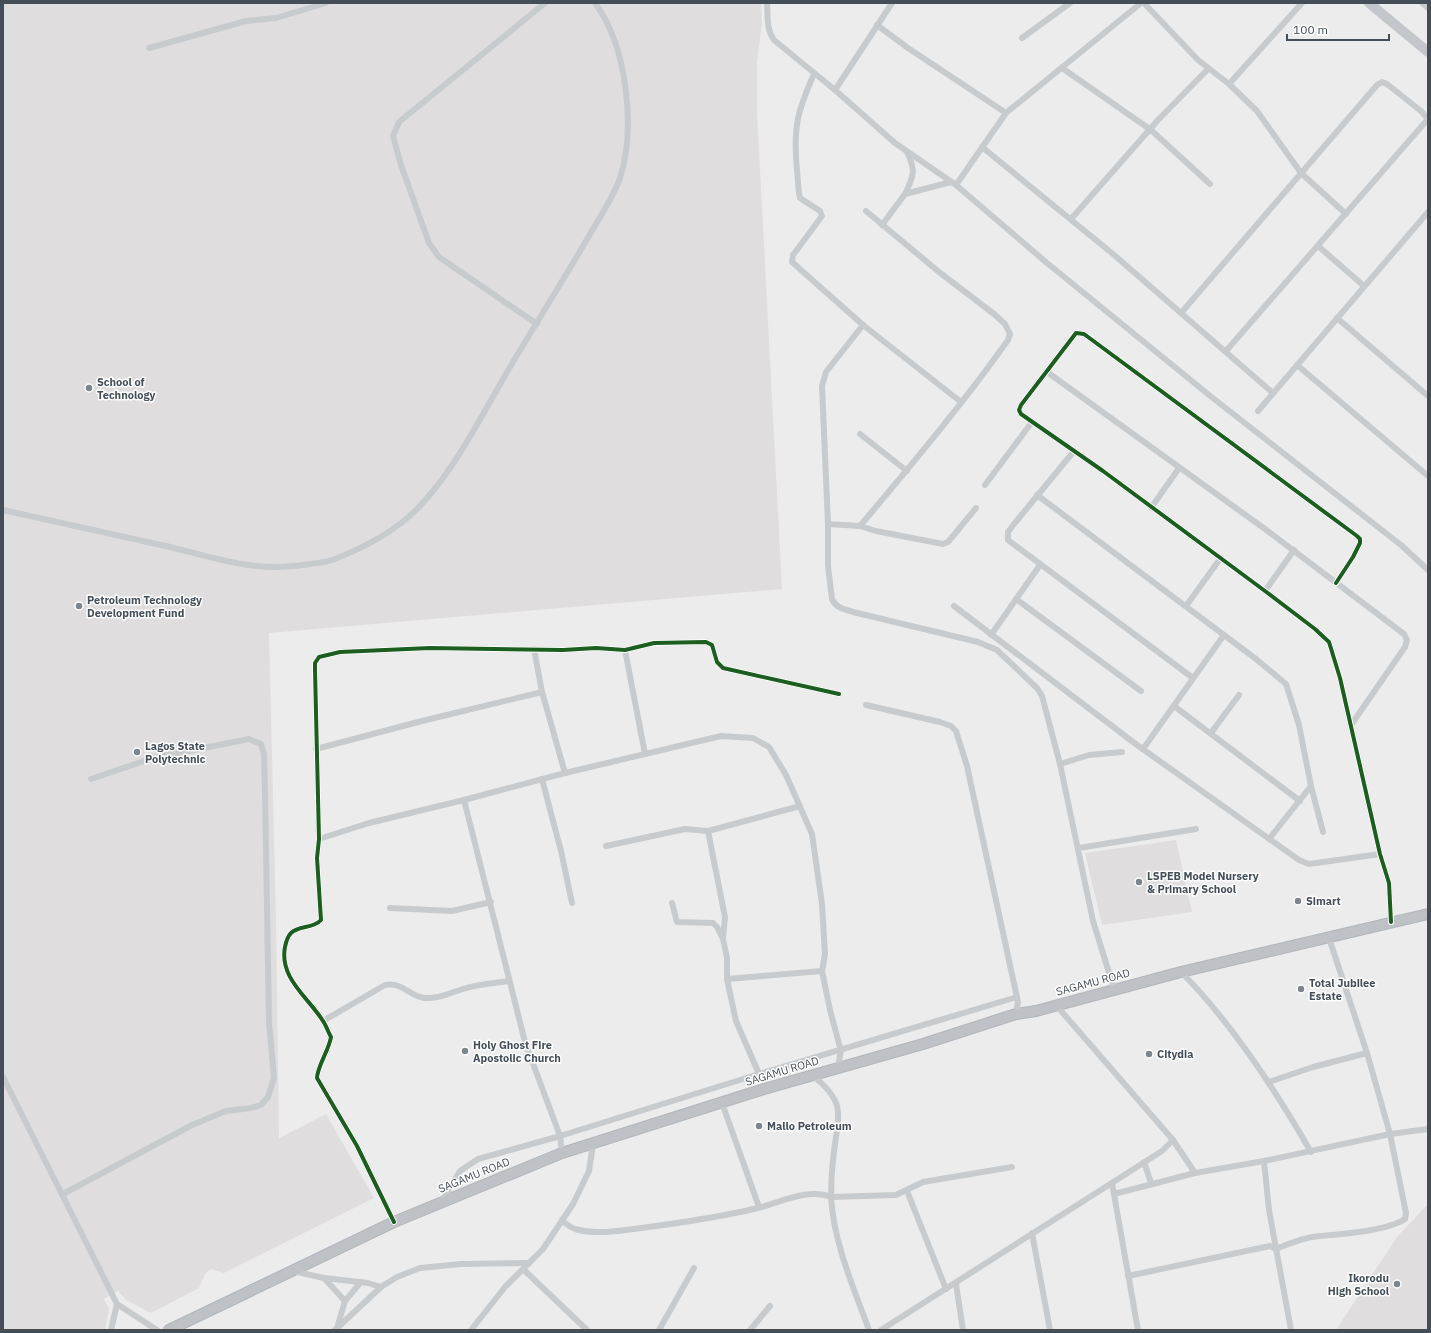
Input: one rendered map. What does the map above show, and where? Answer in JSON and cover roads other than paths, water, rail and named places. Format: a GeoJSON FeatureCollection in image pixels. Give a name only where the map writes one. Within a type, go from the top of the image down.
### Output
{"type":"FeatureCollection","features":[{"type":"Feature","properties":{"kind":"highway","name":"SAGAMU ROAD"},"geometry":{"type":"LineString","coordinates":[[169,1330],[394,1222],[562,1152],[593,1144],[838,1066],[923,1044],[1016,1014],[1181,972],[1428,914]]}},
{"type":"Feature","properties":{"kind":"main road"},"geometry":{"type":"LineString","coordinates":[[1369,3],[1428,52]]}},
{"type":"Feature","properties":{"kind":"street"},"geometry":{"type":"LineString","coordinates":[[149,48],[246,21],[276,18],[326,3]]}},
{"type":"Feature","properties":{"kind":"street"},"geometry":{"type":"LineString","coordinates":[[536,324],[439,257],[429,243],[401,165],[393,136],[399,122],[545,3]]}},
{"type":"Feature","properties":{"kind":"street"},"geometry":{"type":"LineString","coordinates":[[3,510],[169,547],[239,565],[279,568],[333,560],[391,530],[420,505],[458,454],[603,211],[620,179],[628,114],[626,87],[611,34],[595,3]]}},
{"type":"Feature","properties":{"kind":"street"},"geometry":{"type":"LineString","coordinates":[[768,3],[769,34],[814,74],[835,90],[873,125],[907,152],[953,183],[1047,263],[1214,399],[1395,540],[1428,570]]}},
{"type":"Feature","properties":{"kind":"street"},"geometry":{"type":"LineString","coordinates":[[835,90],[892,3]]}},
{"type":"Feature","properties":{"kind":"street"},"geometry":{"type":"LineString","coordinates":[[1022,38],[1070,3]]}},
{"type":"Feature","properties":{"kind":"street"},"geometry":{"type":"LineString","coordinates":[[1130,3],[1136,8]]}},
{"type":"Feature","properties":{"kind":"street"},"geometry":{"type":"LineString","coordinates":[[905,194],[953,183],[1006,113],[1020,100],[1142,3],[1208,69],[1229,84],[1257,111],[1301,173],[1346,214]]}},
{"type":"Feature","properties":{"kind":"street"},"geometry":{"type":"LineString","coordinates":[[1229,84],[1302,3]]}},
{"type":"Feature","properties":{"kind":"street"},"geometry":{"type":"LineString","coordinates":[[1422,3],[1428,8]]}},
{"type":"Feature","properties":{"kind":"street"},"geometry":{"type":"LineString","coordinates":[[877,25],[908,48],[1006,113]]}},
{"type":"Feature","properties":{"kind":"street"},"geometry":{"type":"LineString","coordinates":[[1062,68],[1151,130],[1210,184]]}},
{"type":"Feature","properties":{"kind":"street"},"geometry":{"type":"LineString","coordinates":[[1072,219],[1151,130],[1208,69]]}},
{"type":"Feature","properties":{"kind":"street"},"geometry":{"type":"LineString","coordinates":[[814,74],[802,101],[795,132],[796,154],[800,198],[820,211],[822,216],[793,255],[792,262],[863,325],[962,402]]}},
{"type":"Feature","properties":{"kind":"street"},"geometry":{"type":"LineString","coordinates":[[1180,313],[1372,91],[1382,82],[1421,111],[1428,119],[1226,351]]}},
{"type":"Feature","properties":{"kind":"street"},"geometry":{"type":"LineString","coordinates":[[982,146],[1072,219],[1273,393]]}},
{"type":"Feature","properties":{"kind":"street"},"geometry":{"type":"LineString","coordinates":[[882,225],[905,194],[914,172],[907,152]]}},
{"type":"Feature","properties":{"kind":"street"},"geometry":{"type":"LineString","coordinates":[[860,526],[907,472],[962,402],[1008,340],[1009,329],[994,314],[866,212]]}},
{"type":"Feature","properties":{"kind":"street"},"geometry":{"type":"LineString","coordinates":[[1258,411],[1428,212]]}},
{"type":"Feature","properties":{"kind":"street"},"geometry":{"type":"LineString","coordinates":[[1318,246],[1364,286]]}},
{"type":"Feature","properties":{"kind":"street"},"geometry":{"type":"LineString","coordinates":[[1337,318],[1428,396]]}},
{"type":"Feature","properties":{"kind":"street"},"geometry":{"type":"LineString","coordinates":[[863,325],[826,372],[822,386],[828,524],[828,566],[834,604],[853,612],[978,642],[997,650],[1038,688],[1042,696],[1060,764],[1094,921],[1114,989]]}},
{"type":"Feature","properties":{"kind":"street"},"geometry":{"type":"LineString","coordinates":[[1336,583],[1353,557],[1360,543],[1360,539],[1351,530],[1255,458],[1080,332],[1076,333],[1021,405],[1019,410],[1021,414],[1265,591],[1315,629],[1329,642],[1340,678],[1380,854],[1389,883],[1391,922]]}},
{"type":"Feature","properties":{"kind":"street"},"geometry":{"type":"LineString","coordinates":[[1297,365],[1428,476]]}},
{"type":"Feature","properties":{"kind":"street"},"geometry":{"type":"LineString","coordinates":[[1047,372],[1294,550],[1404,634],[1407,640],[1400,655],[1351,725]]}},
{"type":"Feature","properties":{"kind":"street"},"geometry":{"type":"LineString","coordinates":[[985,485],[1032,422]]}},
{"type":"Feature","properties":{"kind":"street"},"geometry":{"type":"LineString","coordinates":[[860,434],[907,472]]}},
{"type":"Feature","properties":{"kind":"street"},"geometry":{"type":"LineString","coordinates":[[1074,451],[1037,495],[1008,532],[1007,536],[1040,565],[1194,678]]}},
{"type":"Feature","properties":{"kind":"street"},"geometry":{"type":"LineString","coordinates":[[1151,508],[1179,468]]}},
{"type":"Feature","properties":{"kind":"street"},"geometry":{"type":"LineString","coordinates":[[1037,495],[1186,606],[1286,684],[1299,725],[1311,786],[1323,832]]}},
{"type":"Feature","properties":{"kind":"street"},"geometry":{"type":"LineString","coordinates":[[828,524],[860,526],[876,531],[943,544],[948,542],[976,508]]}},
{"type":"Feature","properties":{"kind":"street"},"geometry":{"type":"LineString","coordinates":[[1265,591],[1294,550]]}},
{"type":"Feature","properties":{"kind":"street"},"geometry":{"type":"LineString","coordinates":[[1186,606],[1220,559]]}},
{"type":"Feature","properties":{"kind":"street"},"geometry":{"type":"LineString","coordinates":[[991,634],[1040,565]]}},
{"type":"Feature","properties":{"kind":"street"},"geometry":{"type":"LineString","coordinates":[[1016,599],[1141,691]]}},
{"type":"Feature","properties":{"kind":"street"},"geometry":{"type":"LineString","coordinates":[[954,606],[1143,749],[1299,860],[1309,864],[1380,854]]}},
{"type":"Feature","properties":{"kind":"street"},"geometry":{"type":"LineString","coordinates":[[1143,749],[1224,635]]}},
{"type":"Feature","properties":{"kind":"street"},"geometry":{"type":"LineString","coordinates":[[394,1222],[357,1146],[317,1078],[318,1069],[324,1060],[331,1037],[323,1021],[286,971],[283,957],[290,933],[295,930],[313,926],[321,920],[317,858],[319,839],[315,670],[315,663],[319,657],[340,652],[430,648],[563,650],[596,648],[625,650],[670,641],[709,643],[714,648],[717,662],[723,668],[840,694]]}},
{"type":"Feature","properties":{"kind":"street"},"geometry":{"type":"LineString","coordinates":[[534,649],[542,692],[565,773]]}},
{"type":"Feature","properties":{"kind":"street"},"geometry":{"type":"LineString","coordinates":[[625,650],[645,754]]}},
{"type":"Feature","properties":{"kind":"street"},"geometry":{"type":"LineString","coordinates":[[316,750],[422,721],[542,692]]}},
{"type":"Feature","properties":{"kind":"street"},"geometry":{"type":"LineString","coordinates":[[1211,733],[1239,695]]}},
{"type":"Feature","properties":{"kind":"street"},"geometry":{"type":"LineString","coordinates":[[866,705],[940,722],[951,726],[956,731],[967,766],[989,862],[1018,1002],[1016,1014]]}},
{"type":"Feature","properties":{"kind":"street"},"geometry":{"type":"LineString","coordinates":[[1174,706],[1300,800]]}},
{"type":"Feature","properties":{"kind":"street"},"geometry":{"type":"LineString","coordinates":[[319,839],[369,823],[565,773],[721,736],[753,738],[763,743],[774,752],[812,834],[820,886],[825,954],[822,971],[830,1010],[841,1051],[838,1066]]}},
{"type":"Feature","properties":{"kind":"street"},"geometry":{"type":"LineString","coordinates":[[63,1194],[192,1125],[226,1111],[251,1108],[261,1104],[268,1098],[274,1078],[269,1022],[266,792],[264,754],[261,744],[249,739],[153,758],[91,779]]}},
{"type":"Feature","properties":{"kind":"street"},"geometry":{"type":"LineString","coordinates":[[1060,764],[1089,755],[1122,752]]}},
{"type":"Feature","properties":{"kind":"street"},"geometry":{"type":"LineString","coordinates":[[542,779],[561,851],[572,903]]}},
{"type":"Feature","properties":{"kind":"street"},"geometry":{"type":"LineString","coordinates":[[1269,838],[1311,786]]}},
{"type":"Feature","properties":{"kind":"street"},"geometry":{"type":"LineString","coordinates":[[464,800],[491,902],[525,1042],[554,1124],[560,1136],[562,1152]]}},
{"type":"Feature","properties":{"kind":"street"},"geometry":{"type":"LineString","coordinates":[[606,846],[685,829],[708,831],[800,806]]}},
{"type":"Feature","properties":{"kind":"street"},"geometry":{"type":"LineString","coordinates":[[1079,848],[1196,829]]}},
{"type":"Feature","properties":{"kind":"street"},"geometry":{"type":"LineString","coordinates":[[708,831],[725,917],[723,939],[728,979],[739,1030],[759,1074]]}},
{"type":"Feature","properties":{"kind":"street"},"geometry":{"type":"LineString","coordinates":[[390,908],[452,911],[491,902]]}},
{"type":"Feature","properties":{"kind":"street"},"geometry":{"type":"LineString","coordinates":[[672,902],[677,922],[713,924],[717,927],[723,939]]}},
{"type":"Feature","properties":{"kind":"street"},"geometry":{"type":"LineString","coordinates":[[1128,1276],[1270,1246],[1276,1249],[1298,1240],[1387,1227],[1405,1219],[1406,1214],[1390,1134],[1367,1053],[1330,938]]}},
{"type":"Feature","properties":{"kind":"street"},"geometry":{"type":"LineString","coordinates":[[728,979],[822,971]]}},
{"type":"Feature","properties":{"kind":"street"},"geometry":{"type":"LineString","coordinates":[[1181,972],[1202,993],[1269,1082],[1311,1152]]}},
{"type":"Feature","properties":{"kind":"street"},"geometry":{"type":"LineString","coordinates":[[323,1021],[384,985],[392,984],[400,986],[417,996],[431,998],[450,994],[464,988],[509,981]]}},
{"type":"Feature","properties":{"kind":"street"},"geometry":{"type":"LineString","coordinates":[[442,1201],[460,1171],[478,1159],[560,1136],[759,1074],[841,1051],[1017,997]]}},
{"type":"Feature","properties":{"kind":"street"},"geometry":{"type":"LineString","coordinates":[[1056,1005],[1173,1140],[1195,1173]]}},
{"type":"Feature","properties":{"kind":"street"},"geometry":{"type":"LineString","coordinates":[[1269,1082],[1313,1067],[1367,1053]]}},
{"type":"Feature","properties":{"kind":"street"},"geometry":{"type":"LineString","coordinates":[[812,1074],[835,1098],[838,1105],[838,1133],[834,1152],[832,1197],[833,1222],[841,1256],[868,1330]]}},
{"type":"Feature","properties":{"kind":"street"},"geometry":{"type":"LineString","coordinates":[[3,1077],[117,1304],[157,1330]]}},
{"type":"Feature","properties":{"kind":"street"},"geometry":{"type":"LineString","coordinates":[[722,1103],[759,1208]]}},
{"type":"Feature","properties":{"kind":"street"},"geometry":{"type":"LineString","coordinates":[[1114,1194],[1151,1183],[1195,1173],[1264,1162],[1390,1134],[1428,1129]]}},
{"type":"Feature","properties":{"kind":"street"},"geometry":{"type":"LineString","coordinates":[[881,1330],[956,1284],[1032,1233],[1162,1151],[1173,1140]]}},
{"type":"Feature","properties":{"kind":"street"},"geometry":{"type":"LineString","coordinates":[[471,1330],[505,1286],[543,1249],[574,1204],[589,1171],[593,1144]]}},
{"type":"Feature","properties":{"kind":"street"},"geometry":{"type":"LineString","coordinates":[[1144,1162],[1151,1183]]}},
{"type":"Feature","properties":{"kind":"street"},"geometry":{"type":"LineString","coordinates":[[1264,1162],[1269,1210],[1291,1330]]}},
{"type":"Feature","properties":{"kind":"street"},"geometry":{"type":"LineString","coordinates":[[562,1220],[568,1226],[575,1229],[604,1232],[684,1223],[759,1208],[809,1194],[823,1194],[832,1197],[890,1196],[907,1191],[923,1182],[1012,1167]]}},
{"type":"Feature","properties":{"kind":"street"},"geometry":{"type":"LineString","coordinates":[[1112,1183],[1138,1330]]}},
{"type":"Feature","properties":{"kind":"street"},"geometry":{"type":"LineString","coordinates":[[907,1191],[946,1289]]}},
{"type":"Feature","properties":{"kind":"street"},"geometry":{"type":"LineString","coordinates":[[1032,1233],[1050,1330]]}},
{"type":"Feature","properties":{"kind":"street"},"geometry":{"type":"LineString","coordinates":[[336,1329],[352,1316],[381,1287],[397,1277],[420,1268],[431,1265],[529,1263]]}},
{"type":"Feature","properties":{"kind":"street"},"geometry":{"type":"LineString","coordinates":[[659,1330],[694,1268]]}},
{"type":"Feature","properties":{"kind":"street"},"geometry":{"type":"LineString","coordinates":[[523,1270],[587,1330]]}},
{"type":"Feature","properties":{"kind":"street"},"geometry":{"type":"LineString","coordinates":[[292,1271],[324,1278],[361,1282],[381,1287]]}},
{"type":"Feature","properties":{"kind":"street"},"geometry":{"type":"LineString","coordinates":[[324,1278],[345,1301]]}},
{"type":"Feature","properties":{"kind":"street"},"geometry":{"type":"LineString","coordinates":[[336,1329],[345,1301],[361,1282]]}},
{"type":"Feature","properties":{"kind":"street"},"geometry":{"type":"LineString","coordinates":[[956,1284],[963,1330]]}},
{"type":"Feature","properties":{"kind":"street"},"geometry":{"type":"LineString","coordinates":[[110,1330],[117,1304]]}},
{"type":"Feature","properties":{"kind":"street"},"geometry":{"type":"LineString","coordinates":[[750,1330],[770,1306]]}},
{"type":"Feature","properties":{"kind":"place","name":"School of Technology"},"geometry":{"type":"Point","coordinates":[89,388]}},
{"type":"Feature","properties":{"kind":"place","name":"Petroleum Technology Development Fund"},"geometry":{"type":"Point","coordinates":[79,606]}},
{"type":"Feature","properties":{"kind":"place","name":"Lagos State Polytechnic"},"geometry":{"type":"Point","coordinates":[137,752]}},
{"type":"Feature","properties":{"kind":"place","name":"LSPEB Model Nursery & Primary School"},"geometry":{"type":"Point","coordinates":[1139,882]}},
{"type":"Feature","properties":{"kind":"place","name":"Simart"},"geometry":{"type":"Point","coordinates":[1298,901]}},
{"type":"Feature","properties":{"kind":"place","name":"Total Jubilee Estate"},"geometry":{"type":"Point","coordinates":[1301,989]}},
{"type":"Feature","properties":{"kind":"place","name":"Holy Ghost Fire Apostolic Church"},"geometry":{"type":"Point","coordinates":[465,1051]}},
{"type":"Feature","properties":{"kind":"place","name":"Citydia"},"geometry":{"type":"Point","coordinates":[1149,1054]}},
{"type":"Feature","properties":{"kind":"place","name":"Mallo Petroleum"},"geometry":{"type":"Point","coordinates":[759,1126]}},
{"type":"Feature","properties":{"kind":"place","name":"Ikorodu High School"},"geometry":{"type":"Point","coordinates":[1397,1284]}}]}
